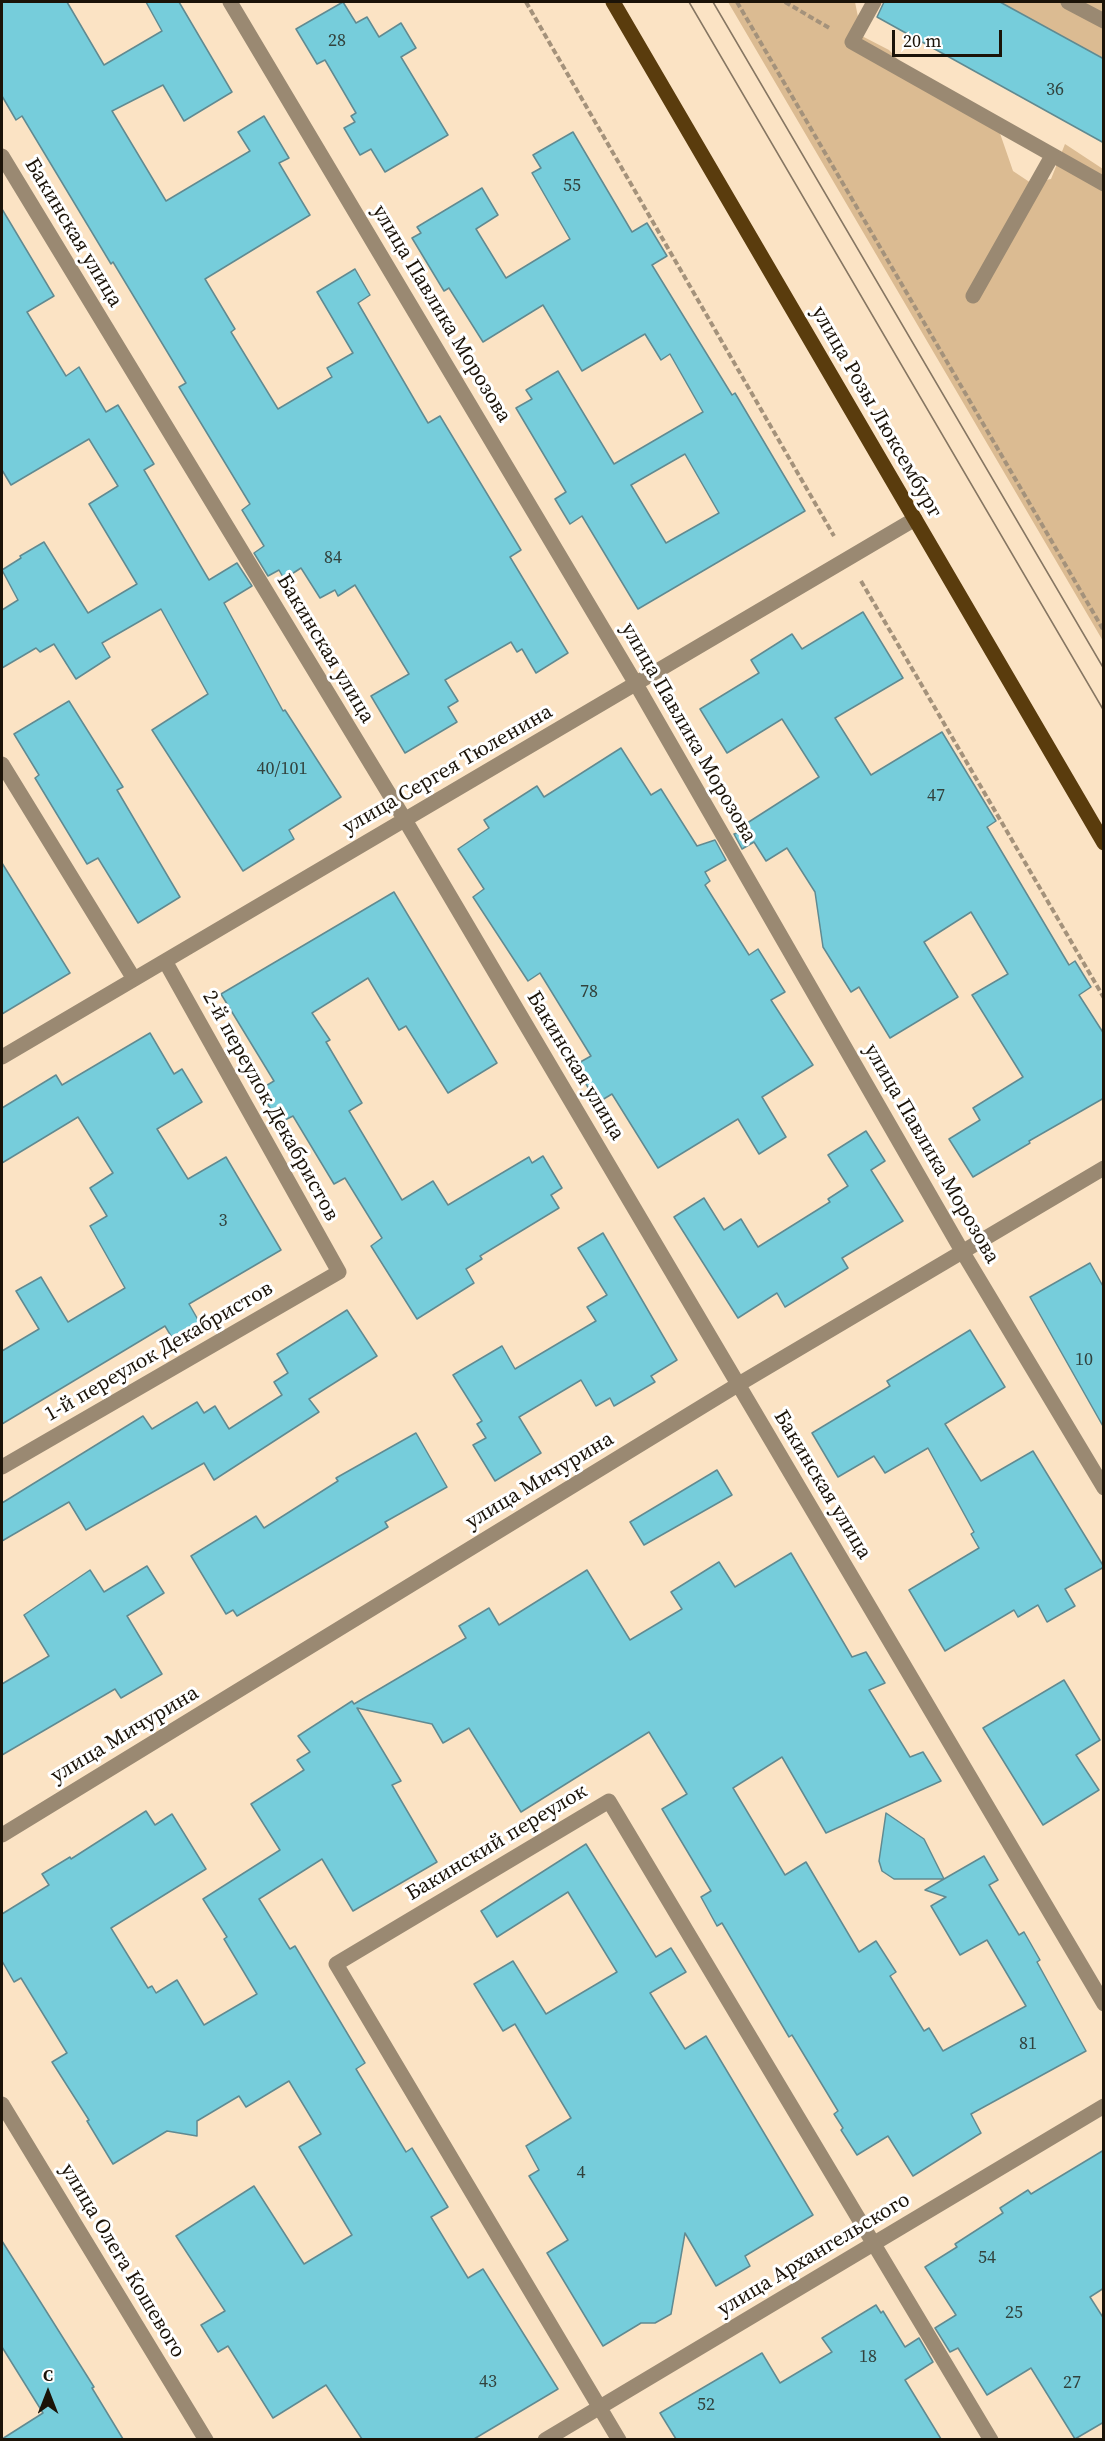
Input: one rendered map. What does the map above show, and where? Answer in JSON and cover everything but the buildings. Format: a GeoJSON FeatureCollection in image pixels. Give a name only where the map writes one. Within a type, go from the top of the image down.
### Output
{"type":"FeatureCollection","features":[{"type":"Feature","properties":{"kind":"main road","name":"улица Розы Люксембург"},"geometry":{"type":"LineString","coordinates":[[613,2],[1104,843]]}},
{"type":"Feature","properties":{"kind":"street","name":"улица Павлика Морозова"},"geometry":{"type":"LineString","coordinates":[[230,2],[636,684],[962,1251],[1104,1488]]}},
{"type":"Feature","properties":{"kind":"street"},"geometry":{"type":"LineString","coordinates":[[874,2],[852,42],[1104,184]]}},
{"type":"Feature","properties":{"kind":"street"},"geometry":{"type":"LineString","coordinates":[[1068,2],[1104,21]]}},
{"type":"Feature","properties":{"kind":"street","name":"Бакинская улица"},"geometry":{"type":"LineString","coordinates":[[2,156],[405,820],[1104,2004]]}},
{"type":"Feature","properties":{"kind":"street"},"geometry":{"type":"LineString","coordinates":[[973,296],[1053,156]]}},
{"type":"Feature","properties":{"kind":"street","name":"улица Сергея Тюленина"},"geometry":{"type":"LineString","coordinates":[[2,1057],[915,519]]}},
{"type":"Feature","properties":{"kind":"street"},"geometry":{"type":"LineString","coordinates":[[2,764],[134,979]]}},
{"type":"Feature","properties":{"kind":"street","name":"2-й переулок Декабристов"},"geometry":{"type":"LineString","coordinates":[[165,961],[339,1272]]}},
{"type":"Feature","properties":{"kind":"street","name":"улица Мичурина"},"geometry":{"type":"LineString","coordinates":[[2,1835],[738,1384],[1104,1168]]}},
{"type":"Feature","properties":{"kind":"street","name":"1-й переулок Декабристов"},"geometry":{"type":"LineString","coordinates":[[2,1467],[339,1272]]}},
{"type":"Feature","properties":{"kind":"street","name":"Бакинский переулок"},"geometry":{"type":"LineString","coordinates":[[619,2439],[336,1964],[609,1801],[991,2439]]}},
{"type":"Feature","properties":{"kind":"street","name":"улица Олега Кошевого"},"geometry":{"type":"LineString","coordinates":[[2,2104],[206,2439]]}},
{"type":"Feature","properties":{"kind":"street","name":"улица Архангельского"},"geometry":{"type":"LineString","coordinates":[[545,2439],[1104,2106]]}},
{"type":"Feature","properties":{"kind":"path"},"geometry":{"type":"LineString","coordinates":[[526,2],[1104,998]]}},
{"type":"Feature","properties":{"kind":"path"},"geometry":{"type":"LineString","coordinates":[[737,2],[1104,631]]}},
{"type":"Feature","properties":{"kind":"path"},"geometry":{"type":"LineString","coordinates":[[785,2],[852,42]]}},
{"type":"Feature","properties":{"kind":"shaded area"},"geometry":{"type":"Polygon","coordinates":[[[728,2],[855,2],[858,34],[889,50],[903,65],[994,116],[1013,171],[1031,183],[1051,179],[1065,144],[1103,169],[1103,641],[728,2]]]}},
{"type":"Feature","properties":{"kind":"shaded area"},"geometry":{"type":"Polygon","coordinates":[[[994,2],[1103,2],[1103,58],[994,2]]]}},
{"type":"Feature","properties":{"kind":"tram line"},"geometry":{"type":"LineString","coordinates":[[689,2],[1104,711]]}},
{"type":"Feature","properties":{"kind":"tram line"},"geometry":{"type":"LineString","coordinates":[[713,2],[1104,669]]}}]}
